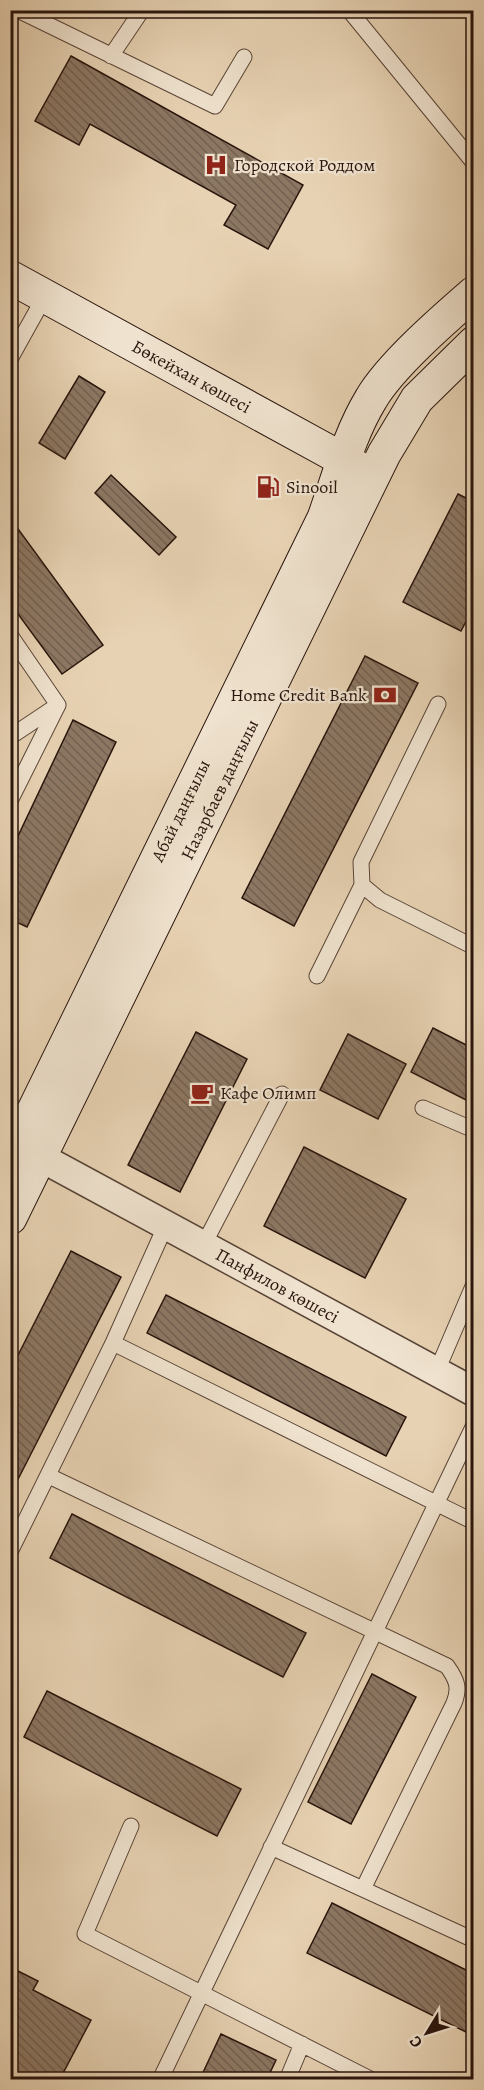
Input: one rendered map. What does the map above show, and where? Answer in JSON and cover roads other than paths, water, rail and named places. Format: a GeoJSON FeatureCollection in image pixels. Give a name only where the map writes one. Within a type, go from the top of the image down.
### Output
{"type":"FeatureCollection","features":[{"type":"Feature","properties":{"kind":"main road","name":"Бөкейхан көшесі"},"geometry":{"type":"LineString","coordinates":[[10,277],[374,476]]}},
{"type":"Feature","properties":{"kind":"main road"},"geometry":{"type":"LineString","coordinates":[[345,460],[359,422],[379,387],[448,316],[474,293]]}},
{"type":"Feature","properties":{"kind":"main road","name":"Назарбаев даңғылы"},"geometry":{"type":"LineString","coordinates":[[20,1147],[399,427],[417,399],[474,343]]}},
{"type":"Feature","properties":{"kind":"main road","name":"Абай даңғылы"},"geometry":{"type":"LineString","coordinates":[[10,1218],[20,1147],[324,518],[345,460]]}},
{"type":"Feature","properties":{"kind":"street","name":"Панфилов көшесі"},"geometry":{"type":"LineString","coordinates":[[20,1147],[435,1373],[471,1387]]}},
{"type":"Feature","properties":{"kind":"lane"},"geometry":{"type":"LineString","coordinates":[[18,10],[215,106],[244,57]]}},
{"type":"Feature","properties":{"kind":"lane"},"geometry":{"type":"LineString","coordinates":[[111,56],[142,10]]}},
{"type":"Feature","properties":{"kind":"lane"},"geometry":{"type":"LineString","coordinates":[[349,10],[474,163]]}},
{"type":"Feature","properties":{"kind":"lane"},"geometry":{"type":"LineString","coordinates":[[10,359],[45,296]]}},
{"type":"Feature","properties":{"kind":"lane"},"geometry":{"type":"LineString","coordinates":[[10,635],[58,705]]}},
{"type":"Feature","properties":{"kind":"lane"},"geometry":{"type":"LineString","coordinates":[[10,737],[58,705]]}},
{"type":"Feature","properties":{"kind":"lane"},"geometry":{"type":"LineString","coordinates":[[10,801],[58,705]]}},
{"type":"Feature","properties":{"kind":"lane"},"geometry":{"type":"LineString","coordinates":[[317,976],[362,885],[361,862],[438,705]]}},
{"type":"Feature","properties":{"kind":"lane"},"geometry":{"type":"LineString","coordinates":[[362,885],[380,900],[474,947]]}},
{"type":"Feature","properties":{"kind":"lane"},"geometry":{"type":"LineString","coordinates":[[203,1246],[282,1094]]}},
{"type":"Feature","properties":{"kind":"lane"},"geometry":{"type":"LineString","coordinates":[[423,1108],[474,1130]]}},
{"type":"Feature","properties":{"kind":"lane"},"geometry":{"type":"LineString","coordinates":[[10,1552],[113,1343],[165,1227]]}},
{"type":"Feature","properties":{"kind":"lane"},"geometry":{"type":"LineString","coordinates":[[435,1373],[474,1284]]}},
{"type":"Feature","properties":{"kind":"lane"},"geometry":{"type":"LineString","coordinates":[[113,1343],[474,1522]]}},
{"type":"Feature","properties":{"kind":"lane"},"geometry":{"type":"LineString","coordinates":[[160,2079],[474,1425]]}},
{"type":"Feature","properties":{"kind":"lane"},"geometry":{"type":"LineString","coordinates":[[49,1476],[447,1666],[456,1678],[458,1691],[363,1889]]}},
{"type":"Feature","properties":{"kind":"lane"},"geometry":{"type":"LineString","coordinates":[[131,1826],[85,1934],[372,2079]]}},
{"type":"Feature","properties":{"kind":"lane"},"geometry":{"type":"LineString","coordinates":[[272,1847],[474,1940]]}},
{"type":"Feature","properties":{"kind":"lane"},"geometry":{"type":"LineString","coordinates":[[287,2079],[302,2044]]}},
{"type":"Feature","properties":{"kind":"place","name":"Городской Роддом"},"geometry":{"type":"Point","coordinates":[216,165]}},
{"type":"Feature","properties":{"kind":"place","name":"Sinooil"},"geometry":{"type":"Point","coordinates":[268,487]}},
{"type":"Feature","properties":{"kind":"place","name":"Home Credit Bank"},"geometry":{"type":"Point","coordinates":[385,695]}},
{"type":"Feature","properties":{"kind":"place","name":"Кафе Олимп"},"geometry":{"type":"Point","coordinates":[202,1093]}}]}
